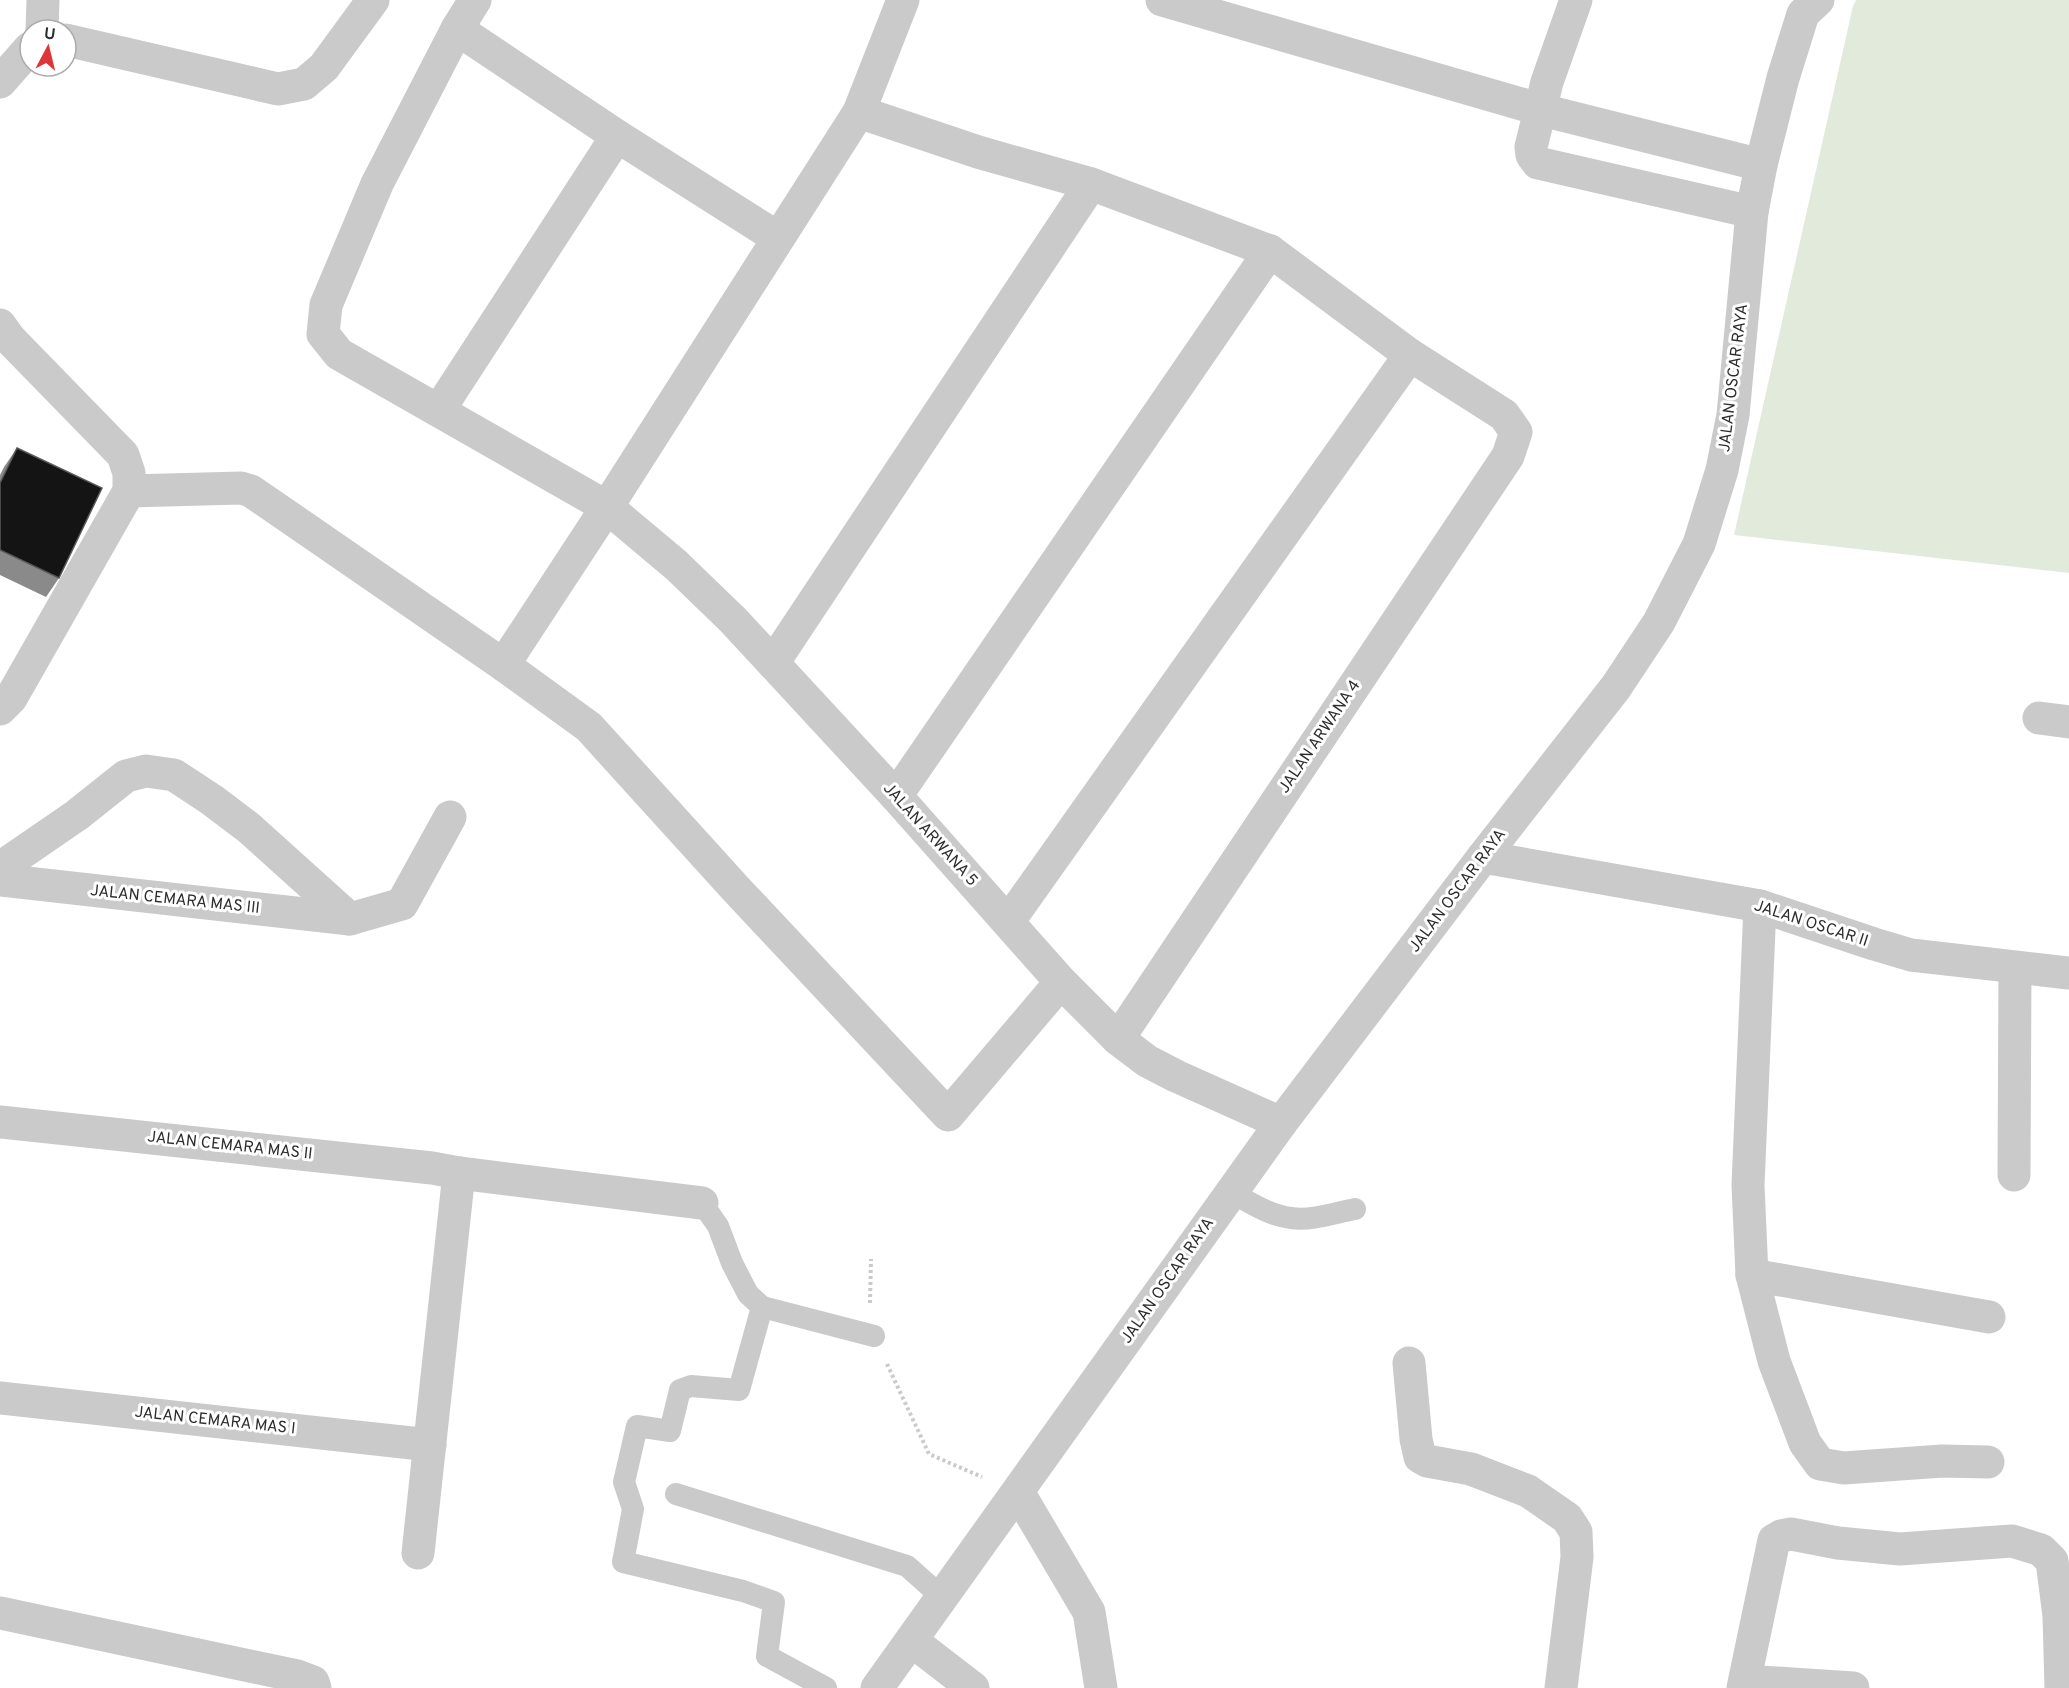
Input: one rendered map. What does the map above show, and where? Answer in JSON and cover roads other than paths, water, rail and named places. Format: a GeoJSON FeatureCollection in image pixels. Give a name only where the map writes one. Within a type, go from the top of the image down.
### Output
{"type":"FeatureCollection","features":[{"type":"Feature","properties":{"kind":"street"},"geometry":{"type":"LineString","coordinates":[[42,18],[43,0]]}},
{"type":"Feature","properties":{"kind":"street"},"geometry":{"type":"LineString","coordinates":[[78,43],[278,89],[304,84],[324,67],[373,0]]}},
{"type":"Feature","properties":{"kind":"street","name":"JALAN ARWANA 5"},"geometry":{"type":"LineString","coordinates":[[475,0],[457,29],[377,184],[326,305],[323,334],[339,354],[607,507],[676,565],[733,620],[896,796],[1061,982],[1118,1039],[1156,1066],[1281,1123]]}},
{"type":"Feature","properties":{"kind":"street"},"geometry":{"type":"LineString","coordinates":[[505,666],[859,112],[903,0]]}},
{"type":"Feature","properties":{"kind":"street"},"geometry":{"type":"LineString","coordinates":[[1161,0],[1542,110],[1761,165]]}},
{"type":"Feature","properties":{"kind":"street"},"geometry":{"type":"LineString","coordinates":[[1576,0],[1547,82],[1542,110],[1531,147],[1532,155],[1538,163],[1752,212]]}},
{"type":"Feature","properties":{"kind":"street","name":"JALAN OSCAR RAYA"},"geometry":{"type":"LineString","coordinates":[[877,1688],[1281,1123],[1483,857],[1616,687],[1659,622],[1699,544],[1722,470],[1733,415],[1752,212],[1761,165],[1803,14],[1818,0]]}},
{"type":"Feature","properties":{"kind":"street"},"geometry":{"type":"LineString","coordinates":[[457,29],[617,136],[778,238]]}},
{"type":"Feature","properties":{"kind":"street"},"geometry":{"type":"LineString","coordinates":[[0,82],[18,62]]}},
{"type":"Feature","properties":{"kind":"street"},"geometry":{"type":"LineString","coordinates":[[859,112],[978,152],[1091,184],[1270,252],[1410,355],[1008,922]]}},
{"type":"Feature","properties":{"kind":"street"},"geometry":{"type":"LineString","coordinates":[[439,410],[617,136]]}},
{"type":"Feature","properties":{"kind":"street"},"geometry":{"type":"LineString","coordinates":[[773,663],[1091,184]]}},
{"type":"Feature","properties":{"kind":"street"},"geometry":{"type":"LineString","coordinates":[[896,796],[1270,252]]}},
{"type":"Feature","properties":{"kind":"street"},"geometry":{"type":"LineString","coordinates":[[0,325],[10,339],[123,455],[129,473],[129,491],[11,698],[0,709]]}},
{"type":"Feature","properties":{"kind":"street","name":"JALAN ARWANA 4"},"geometry":{"type":"LineString","coordinates":[[1118,1039],[1508,456],[1516,432],[1504,415],[1410,355]]}},
{"type":"Feature","properties":{"kind":"street"},"geometry":{"type":"LineString","coordinates":[[129,491],[241,488],[251,491],[505,666],[589,727],[736,889],[948,1115],[1061,982]]}},
{"type":"Feature","properties":{"kind":"street"},"geometry":{"type":"LineString","coordinates":[[0,868],[77,815],[126,776],[146,771],[174,775],[249,828],[350,920]]}},
{"type":"Feature","properties":{"kind":"street","name":"JALAN CEMARA MAS III"},"geometry":{"type":"LineString","coordinates":[[0,880],[350,920],[402,904],[450,817]]}},
{"type":"Feature","properties":{"kind":"street","name":"JALAN OSCAR II"},"geometry":{"type":"LineString","coordinates":[[1483,857],[1760,906],[1911,955],[2069,973]]}},
{"type":"Feature","properties":{"kind":"street"},"geometry":{"type":"LineString","coordinates":[[1760,906],[1748,1185],[1752,1275],[1774,1361],[1805,1443],[1820,1464],[1844,1468],[1942,1461],[1988,1462]]}},
{"type":"Feature","properties":{"kind":"street"},"geometry":{"type":"LineString","coordinates":[[2014,1175],[2015,968]]}},
{"type":"Feature","properties":{"kind":"street","name":"JALAN CEMARA MAS II"},"geometry":{"type":"LineString","coordinates":[[0,1122],[432,1168],[702,1203]]}},
{"type":"Feature","properties":{"kind":"street"},"geometry":{"type":"LineString","coordinates":[[418,1553],[459,1173]]}},
{"type":"Feature","properties":{"kind":"street"},"geometry":{"type":"LineString","coordinates":[[1752,1275],[1989,1317]]}},
{"type":"Feature","properties":{"kind":"street"},"geometry":{"type":"LineString","coordinates":[[1409,1363],[1416,1439],[1420,1457],[1427,1461],[1471,1470],[1528,1491],[1567,1518],[1576,1532],[1577,1557],[1561,1688]]}},
{"type":"Feature","properties":{"kind":"street","name":"JALAN CEMARA MAS I"},"geometry":{"type":"LineString","coordinates":[[0,1398],[430,1444]]}},
{"type":"Feature","properties":{"kind":"street"},"geometry":{"type":"LineString","coordinates":[[1018,1492],[1089,1612],[1101,1688]]}},
{"type":"Feature","properties":{"kind":"street"},"geometry":{"type":"LineString","coordinates":[[1853,1688],[1744,1684],[1773,1540],[1786,1534],[1839,1543],[1900,1549],[2012,1541],[2042,1550],[2052,1561],[2064,1614],[2061,1688]]}},
{"type":"Feature","properties":{"kind":"street"},"geometry":{"type":"LineString","coordinates":[[0,1613],[297,1676],[312,1682],[315,1688]]}},
{"type":"Feature","properties":{"kind":"street"},"geometry":{"type":"LineString","coordinates":[[912,1641],[973,1688]]}},
{"type":"Feature","properties":{"kind":"lane"},"geometry":{"type":"LineString","coordinates":[[1231,1192],[1272,1214],[1289,1218],[1310,1218],[1355,1209]]}},
{"type":"Feature","properties":{"kind":"lane"},"geometry":{"type":"LineString","coordinates":[[702,1203],[718,1226],[732,1263],[748,1294],[762,1307],[874,1336]]}},
{"type":"Feature","properties":{"kind":"lane"},"geometry":{"type":"LineString","coordinates":[[762,1307],[739,1390],[691,1386],[680,1390],[670,1431],[637,1426],[624,1482],[633,1509],[623,1562],[743,1591],[774,1602],[767,1656],[826,1688]]}},
{"type":"Feature","properties":{"kind":"lane"},"geometry":{"type":"LineString","coordinates":[[675,1494],[907,1566],[943,1598]]}}]}
